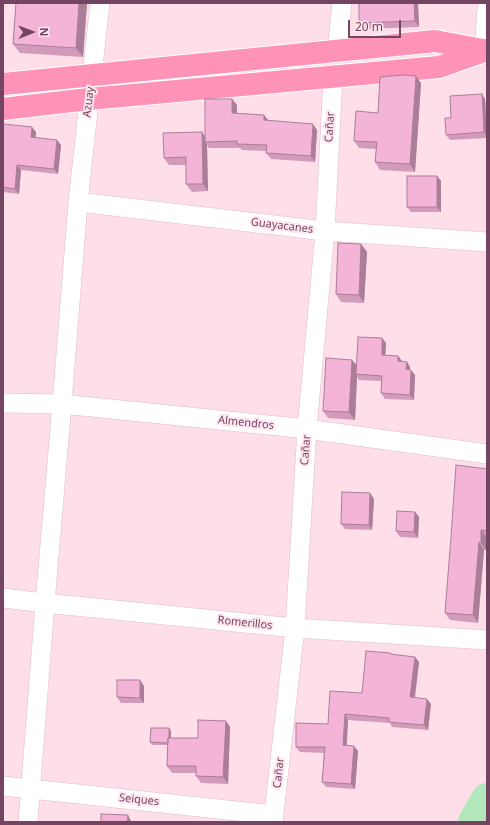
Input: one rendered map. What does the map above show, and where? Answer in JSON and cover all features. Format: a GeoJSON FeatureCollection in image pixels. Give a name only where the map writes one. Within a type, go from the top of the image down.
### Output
{"type":"FeatureCollection","features":[{"type":"Feature","properties":{"kind":"main road"},"geometry":{"type":"LineString","coordinates":[[3,84],[436,41],[486,50]]}},
{"type":"Feature","properties":{"kind":"main road"},"geometry":{"type":"LineString","coordinates":[[3,109],[89,99],[438,67],[486,50]]}},
{"type":"Feature","properties":{"kind":"street","name":"Azuay"},"geometry":{"type":"LineString","coordinates":[[28,822],[78,202],[100,3]]}},
{"type":"Feature","properties":{"kind":"street"},"geometry":{"type":"LineString","coordinates":[[337,51],[342,3]]}},
{"type":"Feature","properties":{"kind":"street"},"geometry":{"type":"LineString","coordinates":[[486,50],[487,10]]}},
{"type":"Feature","properties":{"kind":"street","name":"Cañar"},"geometry":{"type":"LineString","coordinates":[[274,818],[295,628],[307,429],[324,231],[333,77]]}},
{"type":"Feature","properties":{"kind":"street","name":"Guayacanes"},"geometry":{"type":"LineString","coordinates":[[78,202],[324,231],[487,242]]}},
{"type":"Feature","properties":{"kind":"street","name":"Almendros"},"geometry":{"type":"LineString","coordinates":[[3,403],[62,404],[307,429],[487,454]]}},
{"type":"Feature","properties":{"kind":"street","name":"Romerillos"},"geometry":{"type":"LineString","coordinates":[[3,598],[295,628],[487,640]]}},
{"type":"Feature","properties":{"kind":"street","name":"Seiques"},"geometry":{"type":"LineString","coordinates":[[3,786],[274,818]]}},
{"type":"Feature","properties":{"kind":"building"},"geometry":{"type":"Polygon","coordinates":[[[16,3],[79,3],[76,48],[13,44],[16,3]]]}},
{"type":"Feature","properties":{"kind":"building"},"geometry":{"type":"Polygon","coordinates":[[[359,3],[414,3],[415,21],[359,23],[359,3]]]}},
{"type":"Feature","properties":{"kind":"building"},"geometry":{"type":"Polygon","coordinates":[[[403,75],[416,76],[410,164],[375,162],[377,142],[354,141],[356,111],[378,113],[380,77],[403,75]]]}},
{"type":"Feature","properties":{"kind":"building"},"geometry":{"type":"Polygon","coordinates":[[[482,94],[484,132],[446,135],[445,118],[451,118],[450,96],[482,94]]]}},
{"type":"Feature","properties":{"kind":"building"},"geometry":{"type":"Polygon","coordinates":[[[205,99],[232,99],[232,113],[264,115],[264,120],[313,124],[311,156],[266,153],[267,145],[237,144],[237,141],[205,142],[205,99]]]}},
{"type":"Feature","properties":{"kind":"building"},"geometry":{"type":"Polygon","coordinates":[[[3,124],[32,127],[31,137],[57,140],[54,169],[17,165],[15,189],[3,187],[3,124]]]}},
{"type":"Feature","properties":{"kind":"building"},"geometry":{"type":"Polygon","coordinates":[[[202,132],[203,184],[186,184],[186,157],[164,158],[163,133],[202,132]]]}},
{"type":"Feature","properties":{"kind":"building"},"geometry":{"type":"Polygon","coordinates":[[[407,176],[437,176],[437,207],[407,207],[407,176]]]}},
{"type":"Feature","properties":{"kind":"building"},"geometry":{"type":"Polygon","coordinates":[[[338,243],[361,244],[359,295],[336,294],[338,243]]]}},
{"type":"Feature","properties":{"kind":"building"},"geometry":{"type":"Polygon","coordinates":[[[358,337],[382,338],[382,355],[398,356],[398,361],[407,362],[406,369],[411,370],[410,395],[381,393],[382,376],[356,374],[358,337]]]}},
{"type":"Feature","properties":{"kind":"building"},"geometry":{"type":"Polygon","coordinates":[[[326,358],[352,360],[349,412],[323,411],[326,358]]]}},
{"type":"Feature","properties":{"kind":"building"},"geometry":{"type":"Polygon","coordinates":[[[456,465],[487,469],[487,531],[481,530],[481,543],[479,542],[473,615],[445,613],[456,465]]]}},
{"type":"Feature","properties":{"kind":"building"},"geometry":{"type":"Polygon","coordinates":[[[342,492],[370,493],[369,525],[341,524],[342,492]]]}},
{"type":"Feature","properties":{"kind":"building"},"geometry":{"type":"Polygon","coordinates":[[[397,511],[415,512],[414,532],[396,531],[397,511]]]}},
{"type":"Feature","properties":{"kind":"building"},"geometry":{"type":"Polygon","coordinates":[[[366,651],[415,657],[410,697],[427,699],[424,725],[389,722],[389,718],[345,714],[343,745],[354,746],[351,784],[322,782],[325,747],[296,747],[296,723],[328,724],[330,691],[362,693],[366,651]]]}},
{"type":"Feature","properties":{"kind":"building"},"geometry":{"type":"Polygon","coordinates":[[[117,680],[140,680],[140,698],[117,697],[117,680]]]}},
{"type":"Feature","properties":{"kind":"building"},"geometry":{"type":"Polygon","coordinates":[[[198,720],[226,721],[223,777],[196,776],[196,766],[167,766],[168,738],[198,738],[198,720]]]}},
{"type":"Feature","properties":{"kind":"building"},"geometry":{"type":"Polygon","coordinates":[[[151,728],[169,728],[168,743],[150,742],[151,728]]]}},
{"type":"Feature","properties":{"kind":"building"},"geometry":{"type":"Polygon","coordinates":[[[101,814],[128,815],[127,822],[101,822],[101,814]]]}},
{"type":"Feature","properties":{"kind":"waterway"},"geometry":{"type":"LineString","coordinates":[[474,822],[487,799]]}}]}
